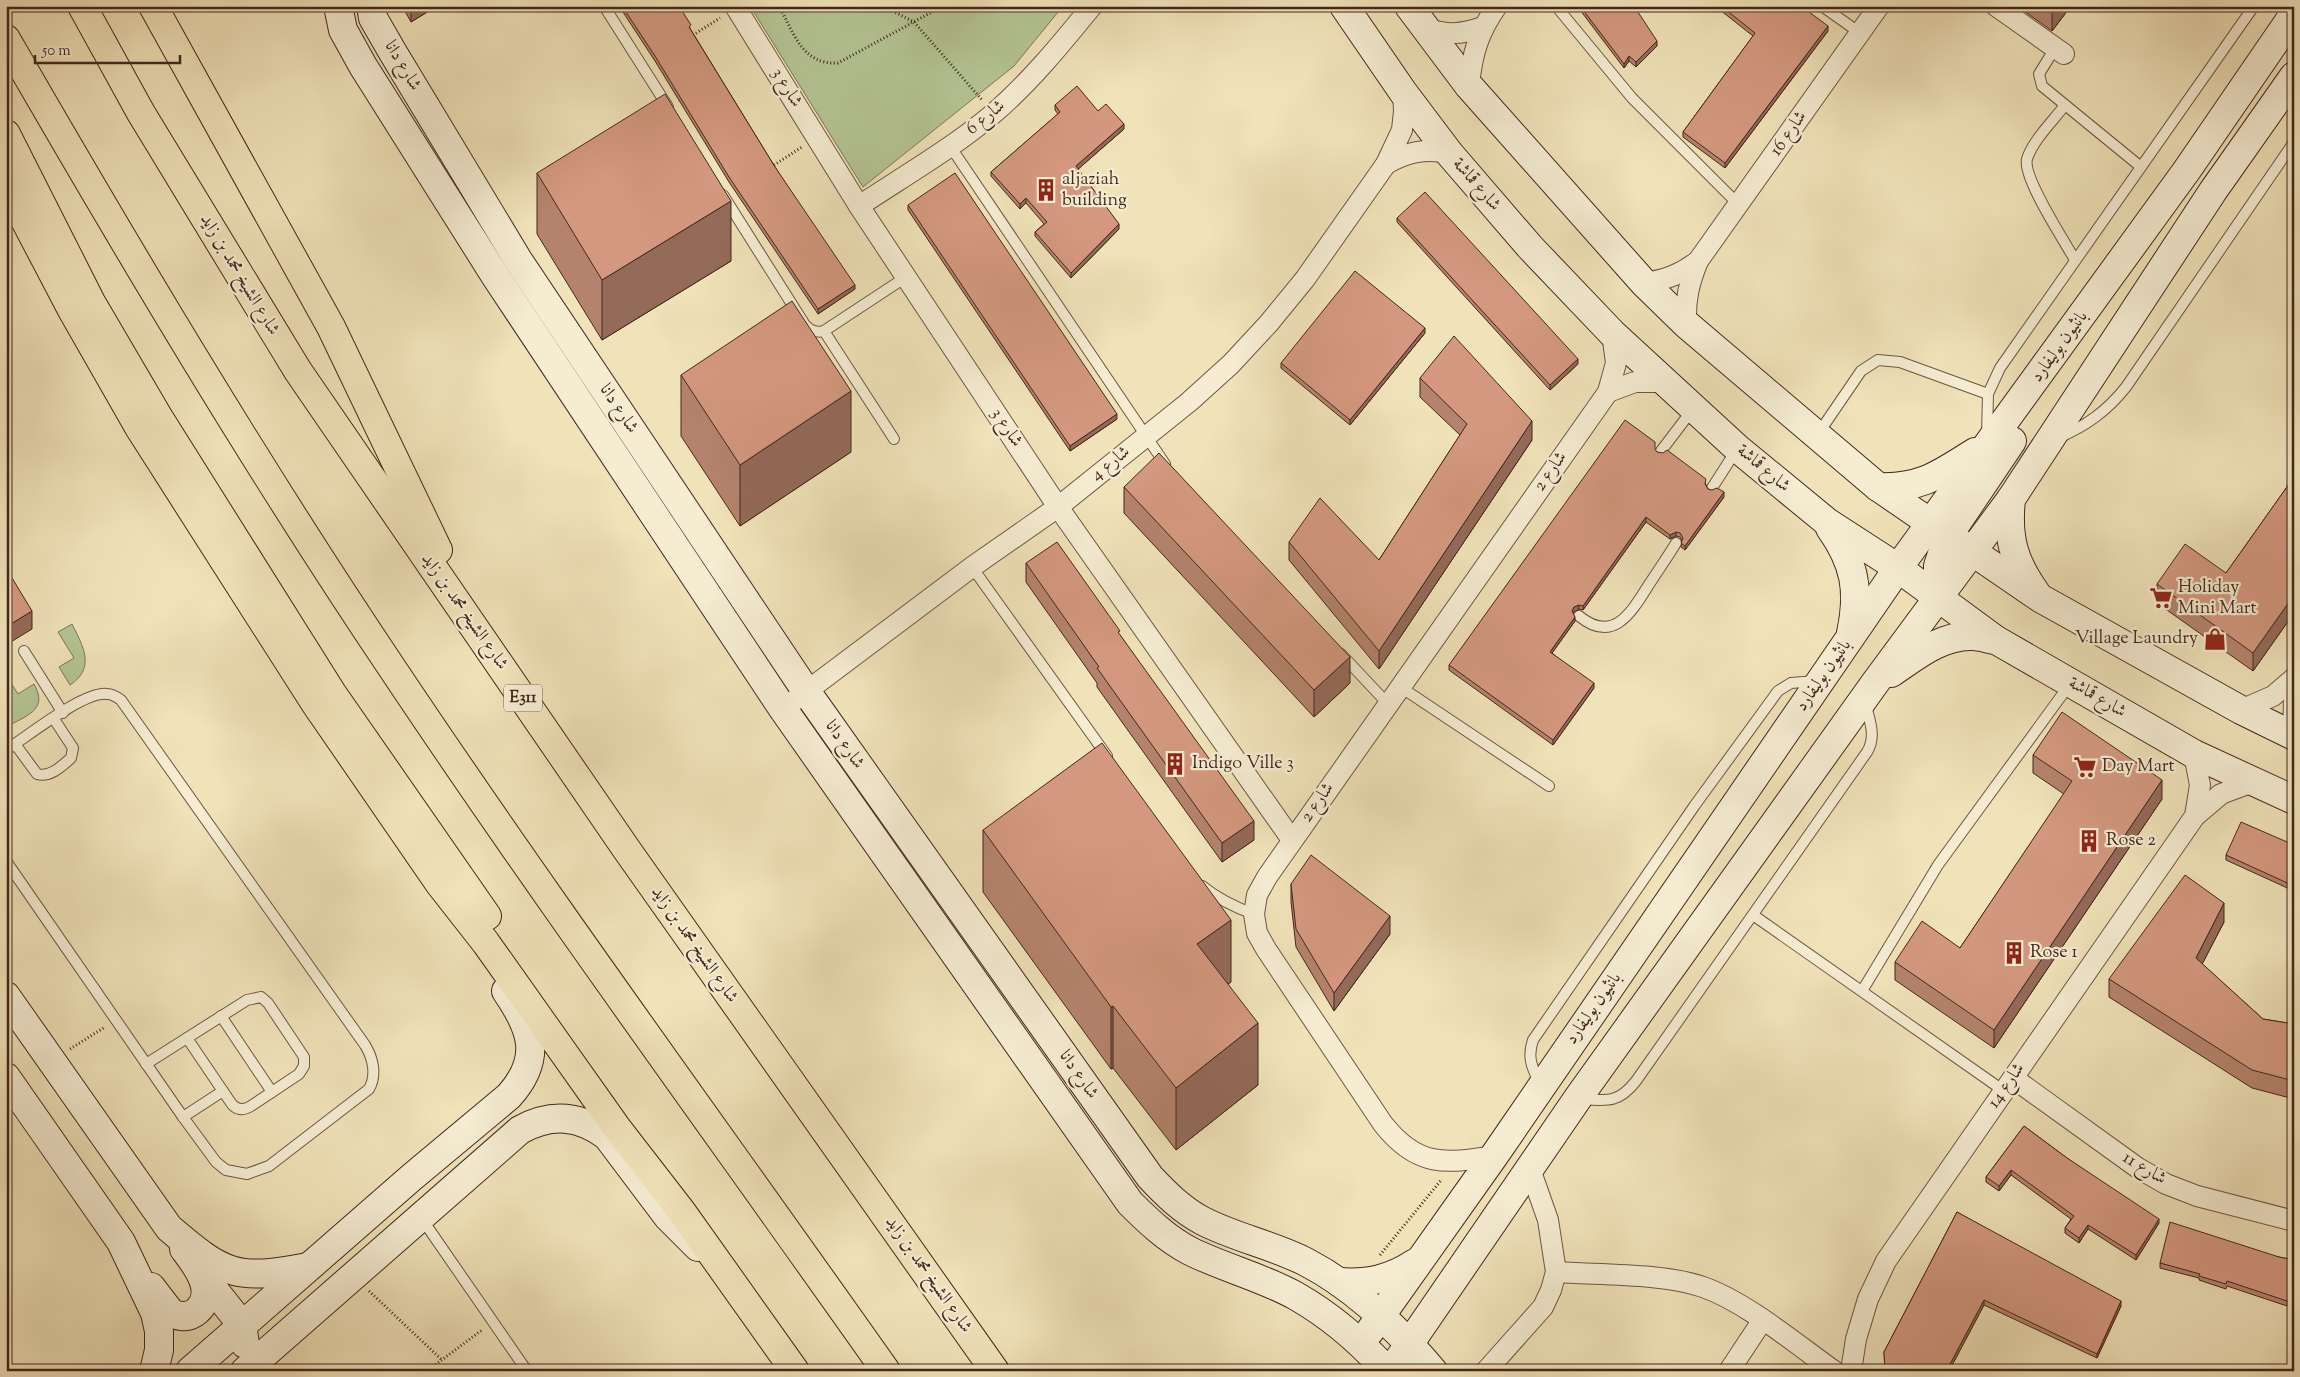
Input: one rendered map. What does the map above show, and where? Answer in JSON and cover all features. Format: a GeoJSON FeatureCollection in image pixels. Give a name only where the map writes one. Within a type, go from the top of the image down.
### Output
{"type":"FeatureCollection","features":[{"type":"Feature","properties":{"kind":"highway","name":"شارع الشيخ محمد بن زايد"},"geometry":{"type":"LineString","coordinates":[[82,6],[141,113],[298,371],[627,850],[995,1371]]}},
{"type":"Feature","properties":{"kind":"highway"},"geometry":{"type":"LineString","coordinates":[[153,6],[331,327],[471,622]]}},
{"type":"Feature","properties":{"kind":"highway"},"geometry":{"type":"LineString","coordinates":[[6,39],[74,157],[228,414],[391,667],[548,896],[886,1371]]}},
{"type":"Feature","properties":{"kind":"highway"},"geometry":{"type":"LineString","coordinates":[[6,134],[91,302],[159,418],[332,693],[626,1112],[682,1212]]}},
{"type":"Feature","properties":{"kind":"highway"},"geometry":{"type":"LineString","coordinates":[[6,184],[85,333],[140,429],[315,703],[439,883],[486,943],[617,1128],[682,1212],[795,1371]]}},
{"type":"Feature","properties":{"kind":"street","name":"شارع دانا"},"geometry":{"type":"LineString","coordinates":[[338,6],[344,30],[363,66],[490,269],[783,709],[1130,1204],[1158,1230],[1190,1250],[1260,1278],[1327,1314],[1362,1343],[1389,1371]]}},
{"type":"Feature","properties":{"kind":"street","name":"شارع دانا"},"geometry":{"type":"LineString","coordinates":[[371,6],[373,18],[392,51],[518,260],[806,691],[1150,1177],[1174,1202],[1202,1221],[1271,1246],[1306,1262],[1339,1282],[1381,1315],[1410,1344],[1433,1371]]}},
{"type":"Feature","properties":{"kind":"street","name":"شارع 6"},"geometry":{"type":"LineString","coordinates":[[859,206],[950,146],[993,114],[1049,58],[1092,6]]}},
{"type":"Feature","properties":{"kind":"street","name":"شارع قماشة"},"geometry":{"type":"LineString","coordinates":[[1344,6],[1403,92],[1449,152],[1530,247],[1612,333],[1737,448],[1826,522],[1898,568],[1996,640],[2194,754],[2294,800]]}},
{"type":"Feature","properties":{"kind":"street"},"geometry":{"type":"LineString","coordinates":[[1409,6],[1469,86],[1644,283],[1686,324],[1878,486],[1939,530],[2040,598],[2241,710],[2293,736],[2294,698]]}},
{"type":"Feature","properties":{"kind":"street"},"geometry":{"type":"LineString","coordinates":[[1469,86],[1471,66],[1483,27],[1497,6]]}},
{"type":"Feature","properties":{"kind":"street","name":"شارع 16"},"geometry":{"type":"LineString","coordinates":[[1686,324],[1687,295],[1698,261],[1879,6]]}},
{"type":"Feature","properties":{"kind":"street"},"geometry":{"type":"LineString","coordinates":[[1996,6],[2059,51]]}},
{"type":"Feature","properties":{"kind":"street","name":"شارع 3"},"geometry":{"type":"LineString","coordinates":[[735,7],[859,206],[1058,507],[1292,840]]}},
{"type":"Feature","properties":{"kind":"street","name":"بانثيون بوليفارد"},"geometry":{"type":"LineString","coordinates":[[1362,1343],[1418,1261],[1494,1156],[1898,568],[1939,530],[1987,445],[2187,170],[2294,14]]}},
{"type":"Feature","properties":{"kind":"street"},"geometry":{"type":"LineString","coordinates":[[1424,28],[1444,34],[1464,33],[1483,27]]}},
{"type":"Feature","properties":{"kind":"street"},"geometry":{"type":"LineString","coordinates":[[1834,742],[1845,698],[1930,592],[1971,552],[2011,499],[2213,191],[2294,76]]}},
{"type":"Feature","properties":{"kind":"street","name":"شارع 4"},"geometry":{"type":"LineString","coordinates":[[783,709],[972,567],[1058,507],[1190,402],[1230,364],[1269,323],[1305,279],[1386,164],[1402,130],[1403,92]]}},
{"type":"Feature","properties":{"kind":"street","name":"شارع 4"},"geometry":{"type":"LineString","coordinates":[[1386,164],[1400,156],[1416,151],[1433,150],[1449,152]]}},
{"type":"Feature","properties":{"kind":"street","name":"شارع 16"},"geometry":{"type":"LineString","coordinates":[[1644,283],[1664,280],[1682,273],[1698,261]]}},
{"type":"Feature","properties":{"kind":"street","name":"شارع 2"},"geometry":{"type":"LineString","coordinates":[[1494,1156],[1447,1162],[1428,1159],[1410,1151],[1395,1140],[1266,949],[1257,933],[1254,914],[1257,894],[1292,840],[1388,704],[1402,688],[1608,392],[1616,363],[1612,333]]}},
{"type":"Feature","properties":{"kind":"street"},"geometry":{"type":"LineString","coordinates":[[1389,1371],[1410,1344],[1578,1098],[1870,691],[1930,592],[1938,566],[1939,530],[2037,403],[2040,392],[2041,372]]}},
{"type":"Feature","properties":{"kind":"street"},"geometry":{"type":"LineString","coordinates":[[1608,392],[1635,382],[1664,382]]}},
{"type":"Feature","properties":{"kind":"street"},"geometry":{"type":"LineString","coordinates":[[1878,486],[1898,488],[1918,484],[1938,475],[1987,445]]}},
{"type":"Feature","properties":{"kind":"street"},"geometry":{"type":"LineString","coordinates":[[2011,499],[2009,522],[2012,545],[2022,573],[2040,598]]}},
{"type":"Feature","properties":{"kind":"street"},"geometry":{"type":"LineString","coordinates":[[1826,522],[1844,548],[1854,577],[1856,608],[1850,638]]}},
{"type":"Feature","properties":{"kind":"street"},"geometry":{"type":"LineString","coordinates":[[1870,691],[1926,650],[1948,639],[1972,636],[1996,640]]}},
{"type":"Feature","properties":{"kind":"street"},"geometry":{"type":"LineString","coordinates":[[2241,710],[2274,696],[2294,678]]}},
{"type":"Feature","properties":{"kind":"street","name":"شارع 14"},"geometry":{"type":"LineString","coordinates":[[2194,754],[2200,785],[2195,816]]}},
{"type":"Feature","properties":{"kind":"street","name":"شارع 14"},"geometry":{"type":"LineString","coordinates":[[1851,1371],[1856,1339],[1868,1299],[1886,1261],[2195,816],[2221,794],[2253,782]]}},
{"type":"Feature","properties":{"kind":"street"},"geometry":{"type":"LineString","coordinates":[[190,1371],[412,1177],[509,1096],[522,1078],[530,1057],[531,1042],[527,1027],[521,1013],[475,946],[439,883]]}},
{"type":"Feature","properties":{"kind":"street"},"geometry":{"type":"LineString","coordinates":[[6,996],[200,1272],[242,1326],[245,1339],[243,1354],[235,1371]]}},
{"type":"Feature","properties":{"kind":"street"},"geometry":{"type":"LineString","coordinates":[[6,1077],[166,1308],[178,1316],[192,1315],[202,1304],[206,1289],[200,1272]]}},
{"type":"Feature","properties":{"kind":"street","name":"شارع 11"},"geometry":{"type":"LineString","coordinates":[[2008,1085],[2166,1184],[2197,1196],[2294,1221]]}},
{"type":"Feature","properties":{"kind":"street"},"geometry":{"type":"LineString","coordinates":[[245,1371],[520,1130],[534,1122],[550,1118],[581,1120],[607,1136],[668,1217],[722,1268]]}},
{"type":"Feature","properties":{"kind":"street"},"geometry":{"type":"LineString","coordinates":[[1486,1371],[1543,1307],[1551,1290],[1556,1272],[1548,1220],[1530,1169]]}},
{"type":"Feature","properties":{"kind":"street"},"geometry":{"type":"LineString","coordinates":[[412,1177],[428,1212]]}},
{"type":"Feature","properties":{"kind":"street"},"geometry":{"type":"LineString","coordinates":[[169,1228],[200,1255],[216,1266],[234,1272],[254,1275],[273,1274],[309,1267]]}},
{"type":"Feature","properties":{"kind":"street"},"geometry":{"type":"LineString","coordinates":[[121,1242],[156,1313],[159,1331],[159,1350],[154,1371]]}},
{"type":"Feature","properties":{"kind":"street"},"geometry":{"type":"LineString","coordinates":[[1339,1282],[1360,1284],[1381,1280],[1401,1273],[1418,1261]]}},
{"type":"Feature","properties":{"kind":"street"},"geometry":{"type":"LineString","coordinates":[[1556,1272],[1682,1281],[1721,1294],[1834,1371]]}},
{"type":"Feature","properties":{"kind":"street"},"geometry":{"type":"LineString","coordinates":[[1730,1371],[1762,1321]]}},
{"type":"Feature","properties":{"kind":"lane"},"geometry":{"type":"LineString","coordinates":[[604,6],[673,116]]}},
{"type":"Feature","properties":{"kind":"lane"},"geometry":{"type":"LineString","coordinates":[[1556,6],[1632,98],[1738,204]]}},
{"type":"Feature","properties":{"kind":"lane"},"geometry":{"type":"LineString","coordinates":[[1822,6],[1860,33]]}},
{"type":"Feature","properties":{"kind":"lane"},"geometry":{"type":"LineString","coordinates":[[1987,445],[1988,394],[2000,368],[2254,6]]}},
{"type":"Feature","properties":{"kind":"lane"},"geometry":{"type":"LineString","coordinates":[[2059,51],[2038,74],[2042,86],[2141,166]]}},
{"type":"Feature","properties":{"kind":"lane"},"geometry":{"type":"LineString","coordinates":[[2065,105],[2036,143],[2027,161],[2030,181],[2075,260]]}},
{"type":"Feature","properties":{"kind":"lane"},"geometry":{"type":"LineString","coordinates":[[2046,444],[2092,421],[2110,406],[2126,387],[2294,142]]}},
{"type":"Feature","properties":{"kind":"lane"},"geometry":{"type":"LineString","coordinates":[[950,146],[1171,472]]}},
{"type":"Feature","properties":{"kind":"lane"},"geometry":{"type":"LineString","coordinates":[[719,188],[805,325],[810,330],[824,331],[906,277]]}},
{"type":"Feature","properties":{"kind":"lane"},"geometry":{"type":"LineString","coordinates":[[824,331],[894,439]]}},
{"type":"Feature","properties":{"kind":"lane"},"geometry":{"type":"LineString","coordinates":[[1817,435],[1862,371],[1878,360],[1900,362],[1988,394]]}},
{"type":"Feature","properties":{"kind":"lane"},"geometry":{"type":"LineString","coordinates":[[1661,451],[1693,408]]}},
{"type":"Feature","properties":{"kind":"lane"},"geometry":{"type":"LineString","coordinates":[[1712,488],[1737,448]]}},
{"type":"Feature","properties":{"kind":"lane"},"geometry":{"type":"LineString","coordinates":[[1579,616],[1591,624],[1599,626],[1614,625],[1621,622],[1632,611],[1676,543]]}},
{"type":"Feature","properties":{"kind":"lane"},"geometry":{"type":"LineString","coordinates":[[972,567],[1114,766]]}},
{"type":"Feature","properties":{"kind":"lane"},"geometry":{"type":"LineString","coordinates":[[1334,647],[1388,704]]}},
{"type":"Feature","properties":{"kind":"lane"},"geometry":{"type":"LineString","coordinates":[[24,651],[63,713]]}},
{"type":"Feature","properties":{"kind":"lane"},"geometry":{"type":"LineString","coordinates":[[1862,991],[1938,866],[2071,683]]}},
{"type":"Feature","properties":{"kind":"lane"},"geometry":{"type":"LineString","coordinates":[[1402,688],[1549,786]]}},
{"type":"Feature","properties":{"kind":"lane"},"geometry":{"type":"LineString","coordinates":[[1578,1098],[1612,1100],[1629,1090],[1871,746],[1870,691]]}},
{"type":"Feature","properties":{"kind":"lane"},"geometry":{"type":"LineString","coordinates":[[6,861],[182,1117],[216,1162],[226,1170],[238,1173],[258,1172],[369,1089],[373,1082],[374,1072],[369,1052],[121,700],[106,693],[85,698],[10,747],[37,774],[49,774],[72,758],[73,748],[54,719]]}},
{"type":"Feature","properties":{"kind":"lane"},"geometry":{"type":"LineString","coordinates":[[1197,880],[1217,898],[1235,908],[1254,914]]}},
{"type":"Feature","properties":{"kind":"lane"},"geometry":{"type":"LineString","coordinates":[[1753,916],[1862,991],[2008,1085]]}},
{"type":"Feature","properties":{"kind":"lane"},"geometry":{"type":"LineString","coordinates":[[146,1064],[187,1038],[251,998],[261,998],[268,1004],[302,1052],[305,1062],[302,1070],[272,1092],[242,1110],[234,1107],[187,1038]]}},
{"type":"Feature","properties":{"kind":"lane"},"geometry":{"type":"LineString","coordinates":[[222,1016],[272,1092]]}},
{"type":"Feature","properties":{"kind":"lane"},"geometry":{"type":"LineString","coordinates":[[182,1117],[223,1091]]}},
{"type":"Feature","properties":{"kind":"lane"},"geometry":{"type":"LineString","coordinates":[[428,1212],[493,1322],[527,1371]]}},
{"type":"Feature","properties":{"kind":"path"},"geometry":{"type":"LineString","coordinates":[[779,6],[803,49],[812,59],[825,64],[838,63],[943,6]]}},
{"type":"Feature","properties":{"kind":"path"},"geometry":{"type":"LineString","coordinates":[[883,6],[914,22],[993,114]]}},
{"type":"Feature","properties":{"kind":"path"},"geometry":{"type":"LineString","coordinates":[[689,37],[735,7]]}},
{"type":"Feature","properties":{"kind":"path"},"geometry":{"type":"LineString","coordinates":[[766,170],[817,138]]}},
{"type":"Feature","properties":{"kind":"path"},"geometry":{"type":"LineString","coordinates":[[51,1060],[116,1020]]}},
{"type":"Feature","properties":{"kind":"path"},"geometry":{"type":"LineString","coordinates":[[1381,1280],[1377,1258],[1446,1174],[1447,1162]]}},
{"type":"Feature","properties":{"kind":"path"},"geometry":{"type":"LineString","coordinates":[[354,1277],[442,1360]]}},
{"type":"Feature","properties":{"kind":"path"},"geometry":{"type":"LineString","coordinates":[[427,1371],[493,1322]]}},
{"type":"Feature","properties":{"kind":"green space"},"geometry":{"type":"Polygon","coordinates":[[[750,6],[1063,6],[1014,66],[863,187],[750,6]]]}},
{"type":"Feature","properties":{"kind":"green space"},"geometry":{"type":"Polygon","coordinates":[[[72,624],[83,648],[85,664],[78,678],[70,685],[59,667],[74,658],[58,632],[72,624]]]}},
{"type":"Feature","properties":{"kind":"green space"},"geometry":{"type":"Polygon","coordinates":[[[6,675],[18,694],[34,684],[39,700],[33,711],[6,727],[6,675]]]}},
{"type":"Feature","properties":{"kind":"building"},"geometry":{"type":"Polygon","coordinates":[[[622,6],[679,6],[691,25],[689,27],[775,167],[855,285],[818,309],[729,177],[622,6]]]}},
{"type":"Feature","properties":{"kind":"building"},"geometry":{"type":"Polygon","coordinates":[[[1580,6],[1634,6],[1657,41],[1636,62],[1629,56],[1624,64],[1580,6]]]}},
{"type":"Feature","properties":{"kind":"building"},"geometry":{"type":"Polygon","coordinates":[[[1721,6],[1801,6],[1828,26],[1725,163],[1683,132],[1755,33],[1721,6]]]}},
{"type":"Feature","properties":{"kind":"building","name":"aljaziah building"},"geometry":{"type":"Polygon","coordinates":[[[1077,86],[1098,111],[1106,104],[1124,124],[1076,166],[1119,224],[1071,273],[1035,232],[1047,222],[1026,198],[1020,204],[991,172],[1060,112],[1055,105],[1077,86]]]}},
{"type":"Feature","properties":{"kind":"building"},"geometry":{"type":"Polygon","coordinates":[[[665,94],[731,201],[602,280],[537,173],[665,94]]]}},
{"type":"Feature","properties":{"kind":"building"},"geometry":{"type":"Polygon","coordinates":[[[955,173],[1117,414],[1070,446],[908,205],[955,173]]]}},
{"type":"Feature","properties":{"kind":"building"},"geometry":{"type":"Polygon","coordinates":[[[1425,192],[1578,359],[1550,385],[1397,218],[1425,192]]]}},
{"type":"Feature","properties":{"kind":"building"},"geometry":{"type":"Polygon","coordinates":[[[1355,271],[1425,328],[1350,420],[1281,363],[1355,271]]]}},
{"type":"Feature","properties":{"kind":"building"},"geometry":{"type":"Polygon","coordinates":[[[792,301],[851,391],[740,465],[681,375],[792,301]]]}},
{"type":"Feature","properties":{"kind":"building"},"geometry":{"type":"Polygon","coordinates":[[[1454,336],[1532,421],[1379,651],[1289,542],[1320,498],[1379,560],[1467,424],[1420,378],[1454,336]]]}},
{"type":"Feature","properties":{"kind":"building"},"geometry":{"type":"Polygon","coordinates":[[[1625,420],[1655,442],[1657,452],[1663,453],[1667,450],[1706,479],[1705,484],[1708,489],[1717,488],[1724,492],[1685,546],[1681,543],[1683,538],[1680,533],[1676,532],[1670,535],[1646,517],[1583,606],[1574,607],[1572,611],[1575,617],[1550,652],[1594,683],[1553,740],[1449,665],[1625,420]]]}},
{"type":"Feature","properties":{"kind":"building"},"geometry":{"type":"Polygon","coordinates":[[[1159,453],[1350,657],[1314,690],[1124,487],[1159,453]]]}},
{"type":"Feature","properties":{"kind":"building"},"geometry":{"type":"Polygon","coordinates":[[[2294,477],[2294,595],[2253,653],[2157,584],[2185,544],[2226,573],[2294,477]]]}},
{"type":"Feature","properties":{"kind":"building"},"geometry":{"type":"Polygon","coordinates":[[[1057,542],[1120,631],[1118,632],[1254,821],[1222,843],[1097,668],[1099,667],[1026,563],[1057,542]]]}},
{"type":"Feature","properties":{"kind":"building"},"geometry":{"type":"Polygon","coordinates":[[[6,568],[32,611],[6,627],[6,568]]]}},
{"type":"Feature","properties":{"kind":"building"},"geometry":{"type":"Polygon","coordinates":[[[2062,712],[2162,780],[1994,1030],[1895,962],[1922,921],[1960,948],[2072,781],[2033,755],[2062,712]]]}},
{"type":"Feature","properties":{"kind":"building"},"geometry":{"type":"Polygon","coordinates":[[[1102,743],[1231,920],[1197,944],[1258,1023],[1176,1088],[1113,1006],[1111,1007],[983,830],[1102,743]]]}},
{"type":"Feature","properties":{"kind":"building"},"geometry":{"type":"Polygon","coordinates":[[[2241,822],[2294,845],[2294,886],[2226,855],[2241,822]]]}},
{"type":"Feature","properties":{"kind":"building"},"geometry":{"type":"Polygon","coordinates":[[[1311,855],[1390,916],[1334,993],[1296,929],[1291,884],[1311,855]]]}},
{"type":"Feature","properties":{"kind":"building"},"geometry":{"type":"Polygon","coordinates":[[[2185,875],[2224,903],[2196,958],[2263,1019],[2294,1024],[2294,1081],[2252,1070],[2109,979],[2185,875]]]}},
{"type":"Feature","properties":{"kind":"building"},"geometry":{"type":"Polygon","coordinates":[[[2024,1126],[2067,1158],[2159,1219],[2136,1255],[2088,1225],[2079,1238],[2065,1228],[2074,1216],[2011,1170],[1999,1186],[1986,1177],[2024,1126]]]}},
{"type":"Feature","properties":{"kind":"building"},"geometry":{"type":"Polygon","coordinates":[[[1957,1212],[2121,1301],[2097,1354],[1984,1300],[1949,1366],[1949,1371],[1885,1371],[1884,1352],[1957,1212]]]}},
{"type":"Feature","properties":{"kind":"building"},"geometry":{"type":"Polygon","coordinates":[[[2170,1222],[2279,1257],[2294,1260],[2294,1303],[2227,1281],[2226,1284],[2199,1276],[2200,1274],[2160,1263],[2170,1222]]]}},
{"type":"Feature","properties":{"kind":"place","name":"aljaziah building"},"geometry":{"type":"Point","coordinates":[1046,190]}},
{"type":"Feature","properties":{"kind":"place","name":"Holiday Mini Mart"},"geometry":{"type":"Point","coordinates":[2161,598]}},
{"type":"Feature","properties":{"kind":"place","name":"Village Laundry"},"geometry":{"type":"Point","coordinates":[2215,639]}},
{"type":"Feature","properties":{"kind":"place","name":"Indigo Ville 3"},"geometry":{"type":"Point","coordinates":[1175,764]}},
{"type":"Feature","properties":{"kind":"place","name":"Day Mart"},"geometry":{"type":"Point","coordinates":[2085,767]}},
{"type":"Feature","properties":{"kind":"place","name":"Rose 2"},"geometry":{"type":"Point","coordinates":[2089,841]}},
{"type":"Feature","properties":{"kind":"place","name":"Rose 1"},"geometry":{"type":"Point","coordinates":[2014,953]}}]}
